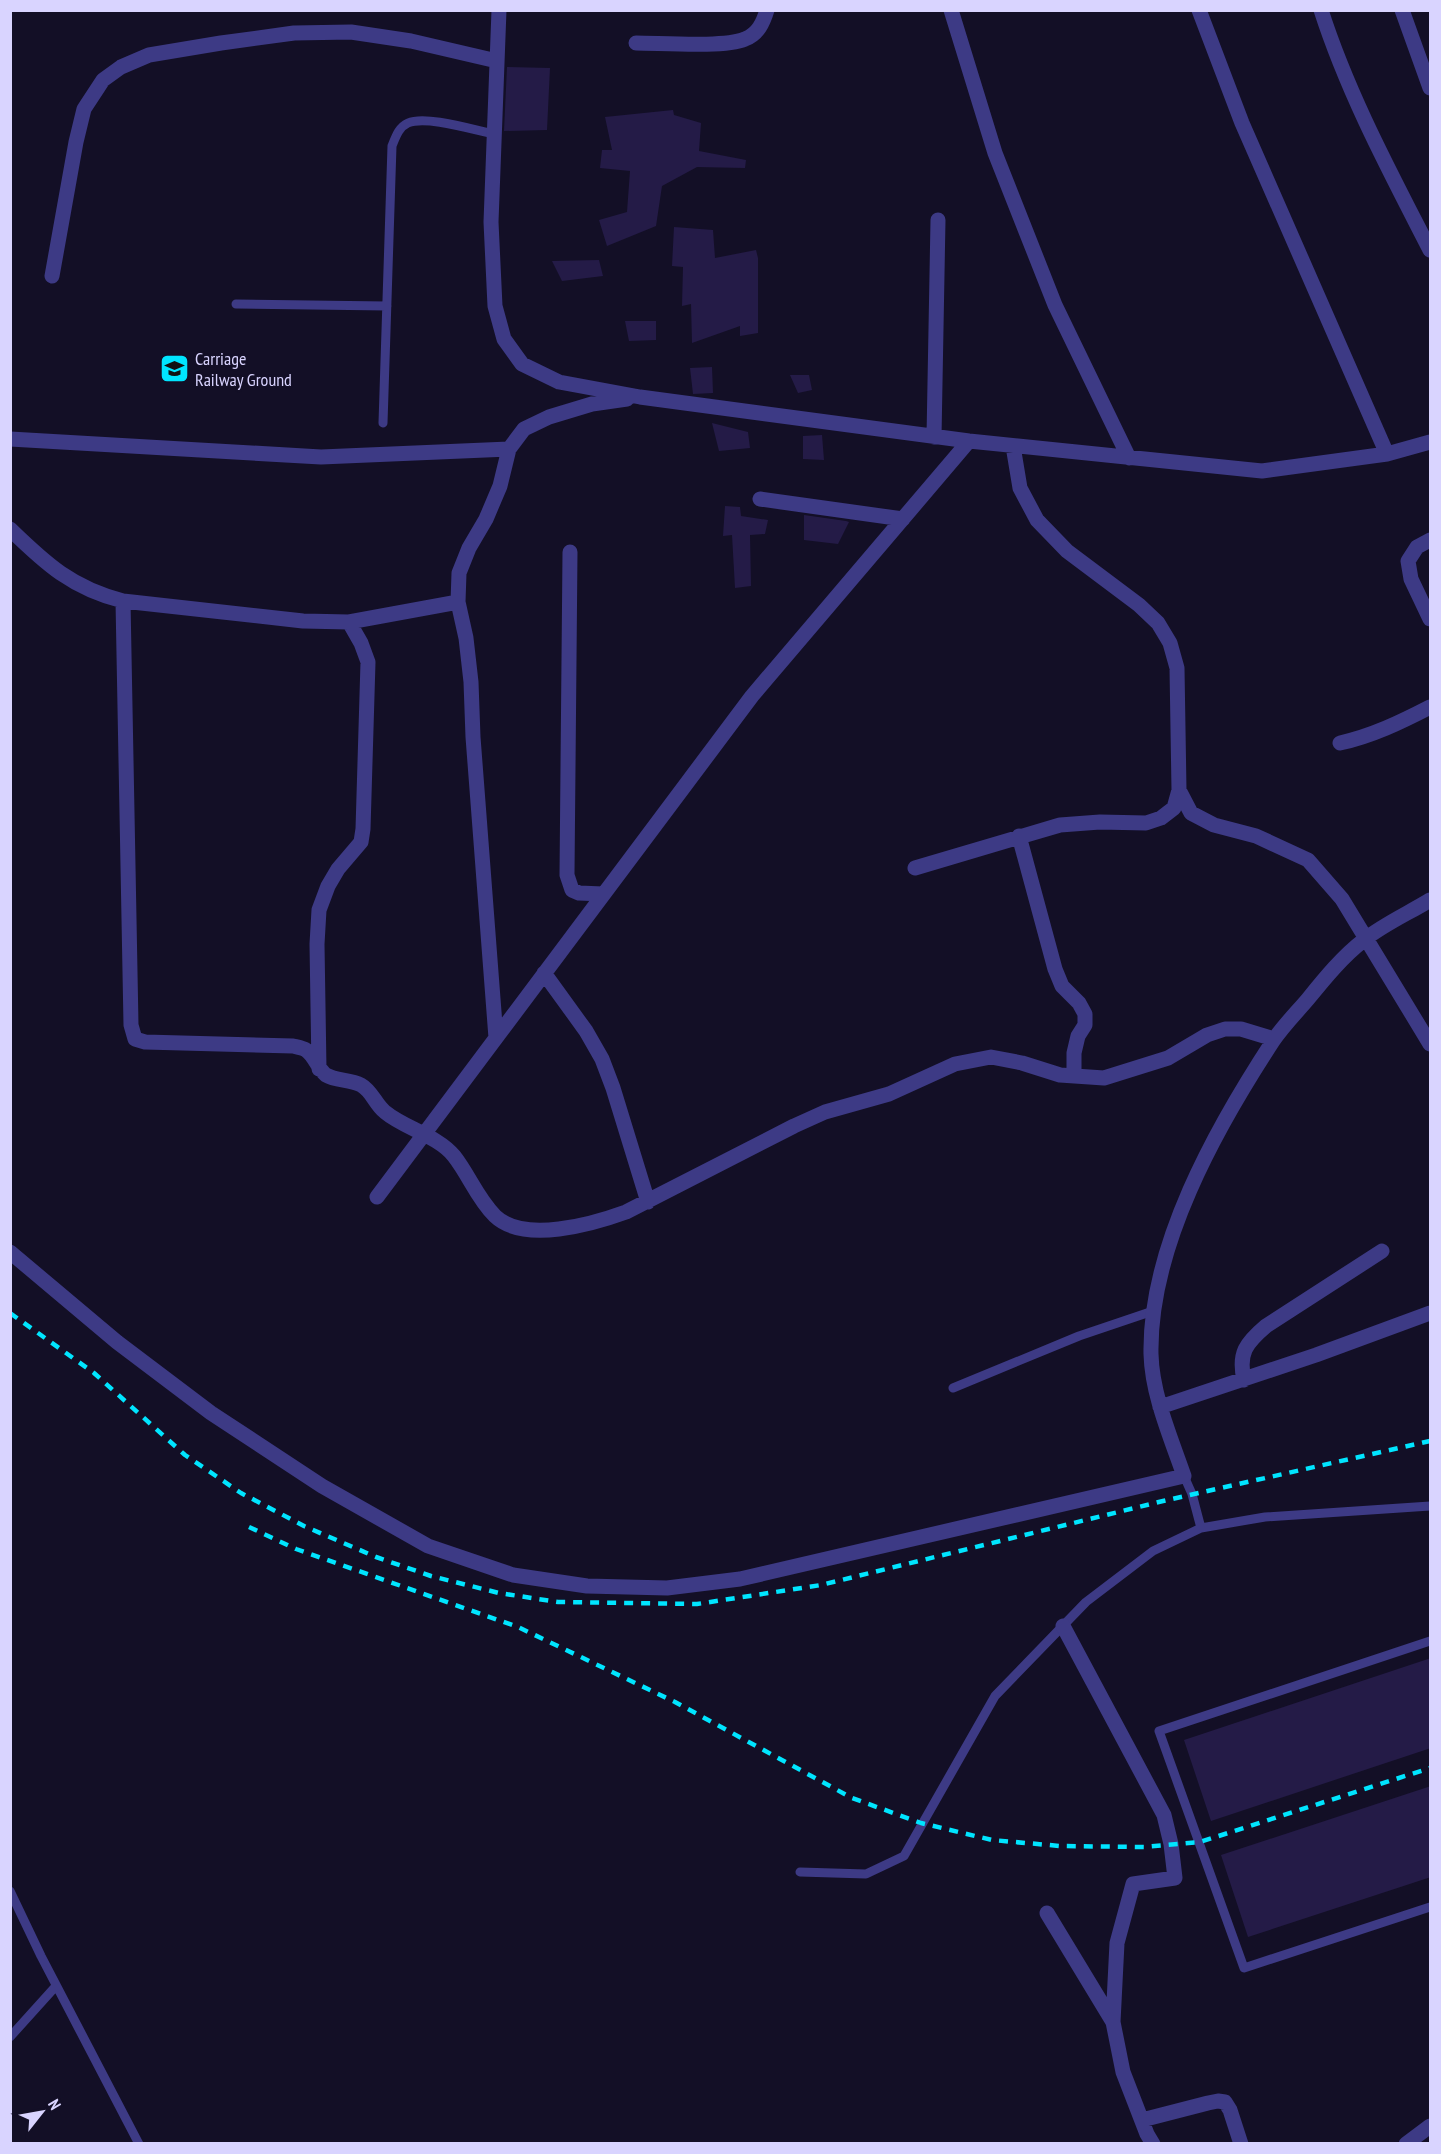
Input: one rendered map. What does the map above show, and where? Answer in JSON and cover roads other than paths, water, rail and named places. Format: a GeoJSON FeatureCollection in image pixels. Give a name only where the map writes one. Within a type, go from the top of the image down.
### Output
{"type":"FeatureCollection","features":[{"type":"Feature","properties":{"kind":"street"},"geometry":{"type":"LineString","coordinates":[[499,10],[491,222],[495,306],[504,339],[522,364],[559,382],[640,397],[934,437],[1262,471],[1387,454],[1431,442]]}},
{"type":"Feature","properties":{"kind":"street"},"geometry":{"type":"LineString","coordinates":[[636,43],[723,43],[745,39],[762,27],[767,10]]}},
{"type":"Feature","properties":{"kind":"street"},"geometry":{"type":"LineString","coordinates":[[951,10],[995,153],[1054,305],[1129,458]]}},
{"type":"Feature","properties":{"kind":"street"},"geometry":{"type":"LineString","coordinates":[[1199,10],[1242,123],[1387,454]]}},
{"type":"Feature","properties":{"kind":"street"},"geometry":{"type":"LineString","coordinates":[[1321,10],[1330,39],[1385,162],[1431,250]]}},
{"type":"Feature","properties":{"kind":"street"},"geometry":{"type":"LineString","coordinates":[[1402,10],[1431,88]]}},
{"type":"Feature","properties":{"kind":"street"},"geometry":{"type":"LineString","coordinates":[[52,276],[84,109],[103,80],[121,67],[149,55],[221,43],[294,33],[351,32],[411,41],[497,62]]}},
{"type":"Feature","properties":{"kind":"street"},"geometry":{"type":"LineString","coordinates":[[934,437],[938,220]]}},
{"type":"Feature","properties":{"kind":"street"},"geometry":{"type":"LineString","coordinates":[[496,1038],[477,795],[471,682],[466,638],[458,602],[459,573],[500,486],[508,450],[524,429],[549,417],[592,404],[640,397]]}},
{"type":"Feature","properties":{"kind":"street"},"geometry":{"type":"LineString","coordinates":[[10,439],[321,457],[508,450]]}},
{"type":"Feature","properties":{"kind":"street"},"geometry":{"type":"LineString","coordinates":[[377,1197],[752,696],[969,441]]}},
{"type":"Feature","properties":{"kind":"street"},"geometry":{"type":"LineString","coordinates":[[915,868],[1060,825],[1100,822],[1146,823],[1161,818],[1174,808],[1179,789],[1178,668],[1170,644],[1158,623],[1139,605],[1067,551],[1036,520],[1020,488],[1013,446]]}},
{"type":"Feature","properties":{"kind":"street"},"geometry":{"type":"LineString","coordinates":[[760,499],[903,519]]}},
{"type":"Feature","properties":{"kind":"street"},"geometry":{"type":"LineString","coordinates":[[10,529],[68,580],[100,595],[123,601],[303,621],[349,622],[458,602]]}},
{"type":"Feature","properties":{"kind":"street"},"geometry":{"type":"LineString","coordinates":[[1431,540],[1417,547],[1408,561],[1411,579],[1431,619]]}},
{"type":"Feature","properties":{"kind":"street"},"geometry":{"type":"LineString","coordinates":[[570,552],[567,875],[572,891],[603,894]]}},
{"type":"Feature","properties":{"kind":"street"},"geometry":{"type":"LineString","coordinates":[[123,601],[133,1034],[135,1040],[293,1046],[306,1050],[319,1069],[328,1076],[359,1084],[370,1091],[383,1110],[441,1145],[453,1155],[479,1197],[496,1218],[513,1226],[536,1230],[561,1229],[601,1221],[626,1212],[825,1112],[889,1094],[955,1064],[991,1057],[1022,1063],[1060,1075],[1104,1078],[1168,1058],[1207,1035],[1225,1029],[1241,1029],[1274,1039]]}},
{"type":"Feature","properties":{"kind":"street"},"geometry":{"type":"LineString","coordinates":[[319,1069],[317,944],[319,910],[328,886],[338,869],[360,843],[363,829],[368,662],[361,643],[349,622]]}},
{"type":"Feature","properties":{"kind":"street"},"geometry":{"type":"LineString","coordinates":[[1340,743],[1364,738],[1431,708]]}},
{"type":"Feature","properties":{"kind":"street"},"geometry":{"type":"LineString","coordinates":[[1179,789],[1191,813],[1214,825],[1256,836],[1308,860],[1342,899],[1431,1044]]}},
{"type":"Feature","properties":{"kind":"street"},"geometry":{"type":"LineString","coordinates":[[1019,836],[1055,969],[1062,986],[1079,1003],[1085,1014],[1085,1025],[1078,1036],[1074,1053],[1074,1076]]}},
{"type":"Feature","properties":{"kind":"street"},"geometry":{"type":"LineString","coordinates":[[10,1252],[117,1342],[211,1413],[322,1486],[428,1546],[513,1575],[587,1586],[667,1588],[740,1579],[1184,1476],[1160,1407],[1151,1356],[1153,1311],[1172,1236],[1190,1187],[1219,1130],[1274,1039],[1329,974],[1365,939],[1431,900]]}},
{"type":"Feature","properties":{"kind":"street"},"geometry":{"type":"LineString","coordinates":[[544,973],[586,1031],[602,1059],[614,1088],[648,1202]]}},
{"type":"Feature","properties":{"kind":"street"},"geometry":{"type":"LineString","coordinates":[[1244,1380],[1241,1364],[1244,1351],[1253,1337],[1266,1326],[1382,1251]]}},
{"type":"Feature","properties":{"kind":"street"},"geometry":{"type":"LineString","coordinates":[[1160,1407],[1244,1380],[1431,1313]]}},
{"type":"Feature","properties":{"kind":"street"},"geometry":{"type":"LineString","coordinates":[[1063,1626],[1164,1815],[1171,1844],[1175,1878],[1133,1884],[1117,1943],[1113,2022],[1123,2072],[1153,2144]]}},
{"type":"Feature","properties":{"kind":"street"},"geometry":{"type":"LineString","coordinates":[[1047,1913],[1113,2022]]}},
{"type":"Feature","properties":{"kind":"street"},"geometry":{"type":"LineString","coordinates":[[1142,2120],[1208,2103],[1225,2102],[1230,2110],[1241,2144]]}},
{"type":"Feature","properties":{"kind":"street"},"geometry":{"type":"LineString","coordinates":[[1406,2144],[1431,2127]]}},
{"type":"Feature","properties":{"kind":"lane"},"geometry":{"type":"LineString","coordinates":[[383,423],[392,146],[397,133],[407,123],[422,120],[494,134]]}},
{"type":"Feature","properties":{"kind":"lane"},"geometry":{"type":"LineString","coordinates":[[236,304],[387,306]]}},
{"type":"Feature","properties":{"kind":"lane"},"geometry":{"type":"LineString","coordinates":[[953,1388],[1079,1336],[1153,1311]]}},
{"type":"Feature","properties":{"kind":"lane"},"geometry":{"type":"LineString","coordinates":[[1184,1476],[1192,1494],[1201,1528]]}},
{"type":"Feature","properties":{"kind":"lane"},"geometry":{"type":"LineString","coordinates":[[800,1872],[866,1874],[904,1856],[996,1696],[1086,1602],[1153,1551],[1201,1528],[1264,1517],[1431,1506]]}},
{"type":"Feature","properties":{"kind":"lane"},"geometry":{"type":"LineString","coordinates":[[1431,1641],[1159,1731],[1244,1968],[1431,1907]]}},
{"type":"Feature","properties":{"kind":"lane"},"geometry":{"type":"LineString","coordinates":[[10,1891],[56,1986],[139,2144]]}},
{"type":"Feature","properties":{"kind":"lane"},"geometry":{"type":"LineString","coordinates":[[10,2037],[56,1986]]}},
{"type":"Feature","properties":{"kind":"railway"},"geometry":{"type":"LineString","coordinates":[[10,1313],[94,1373],[185,1455],[241,1493],[304,1526],[376,1557],[431,1576],[499,1593],[558,1602],[697,1604],[821,1585],[1163,1501],[1430,1441]]}},
{"type":"Feature","properties":{"kind":"railway"},"geometry":{"type":"LineString","coordinates":[[249,1527],[296,1549],[518,1627],[675,1702],[852,1798],[921,1823],[992,1840],[1060,1846],[1144,1847],[1200,1842],[1430,1768]]}},
{"type":"Feature","properties":{"kind":"place","name":"Carriage Railway Ground"},"geometry":{"type":"Point","coordinates":[174,369]}}]}
